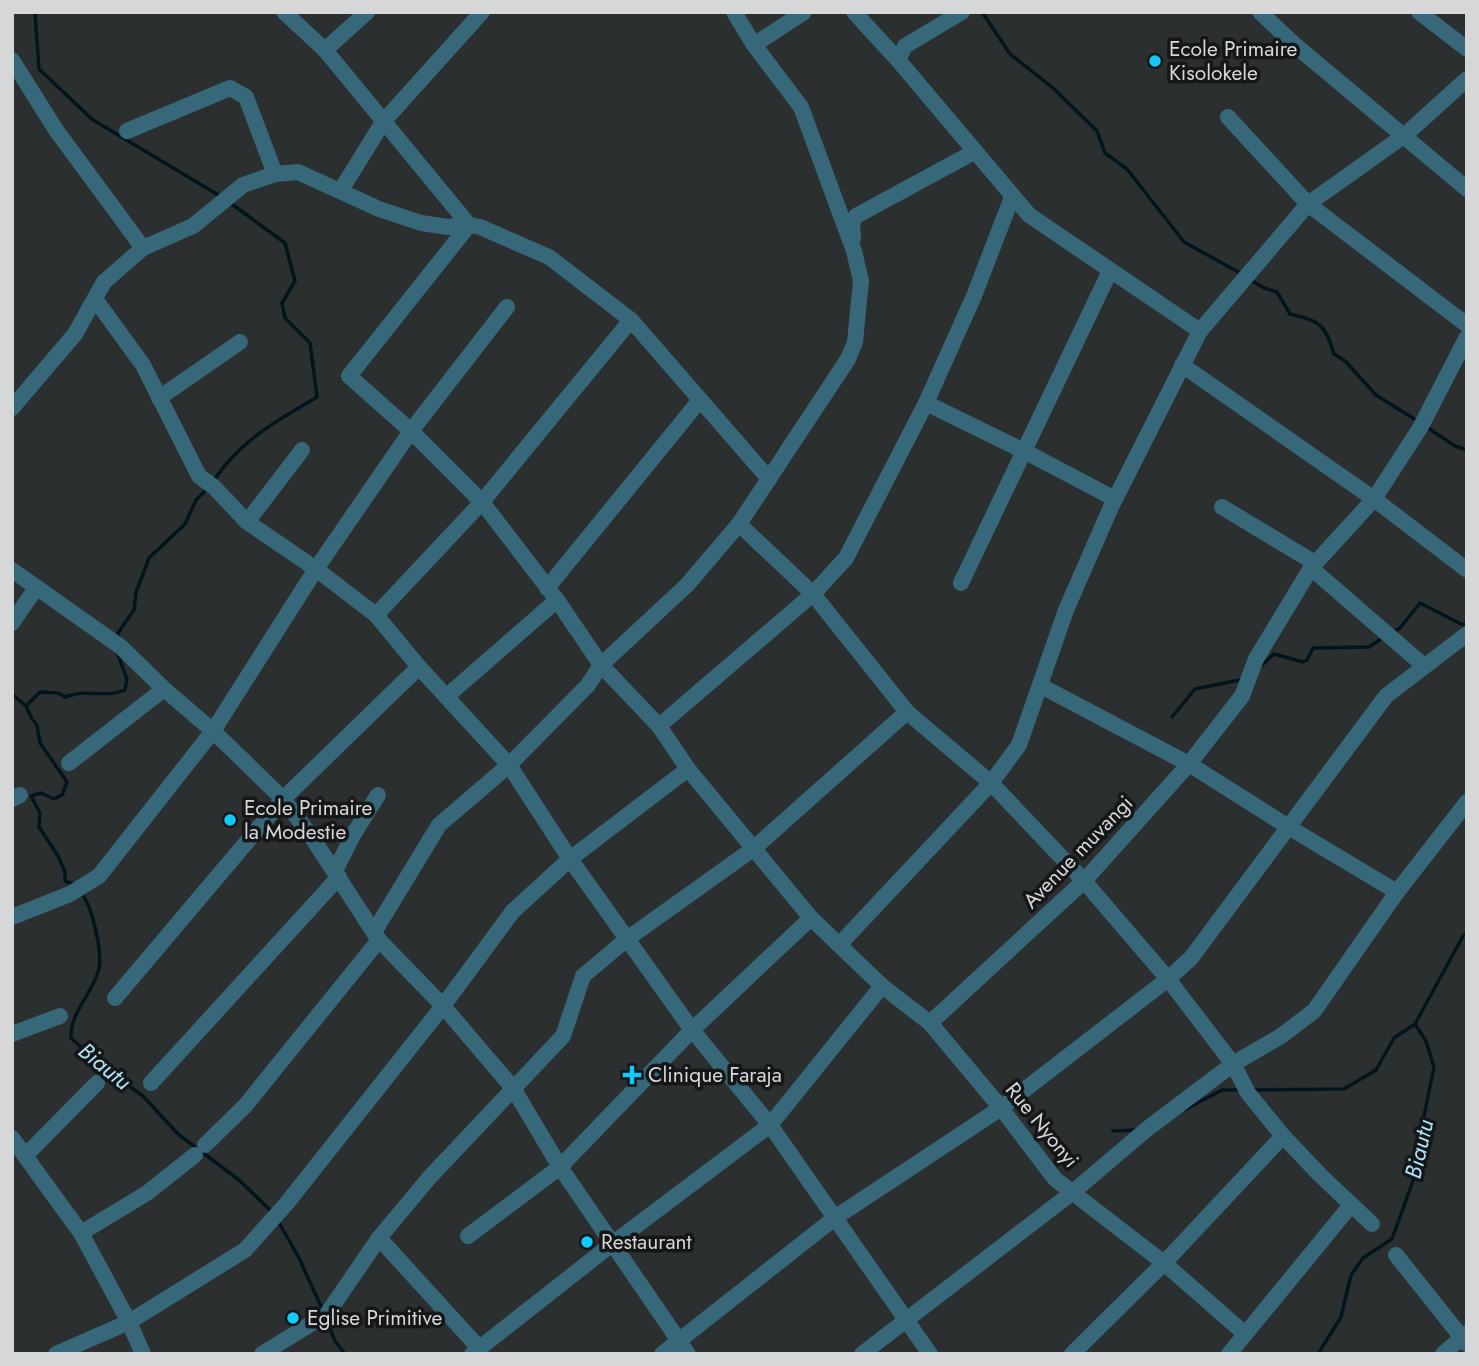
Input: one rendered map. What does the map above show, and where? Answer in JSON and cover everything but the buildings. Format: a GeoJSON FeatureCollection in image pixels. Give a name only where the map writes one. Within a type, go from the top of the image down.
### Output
{"type":"FeatureCollection","features":[{"type":"Feature","properties":{"kind":"street"},"geometry":{"type":"LineString","coordinates":[[284,12],[325,50],[469,225]]}},
{"type":"Feature","properties":{"kind":"street"},"geometry":{"type":"LineString","coordinates":[[325,50],[367,12]]}},
{"type":"Feature","properties":{"kind":"street"},"geometry":{"type":"LineString","coordinates":[[341,190],[383,122],[482,12]]}},
{"type":"Feature","properties":{"kind":"street"},"geometry":{"type":"LineString","coordinates":[[81,1233],[148,1193],[200,1150],[245,1106],[377,936],[439,825],[509,765],[589,685],[601,665],[687,585],[739,523],[848,359],[855,342],[861,281],[854,251],[801,107],[734,12]]}},
{"type":"Feature","properties":{"kind":"street"},"geometry":{"type":"LineString","coordinates":[[754,44],[804,12]]}},
{"type":"Feature","properties":{"kind":"street"},"geometry":{"type":"LineString","coordinates":[[854,12],[1029,215],[1200,331]]}},
{"type":"Feature","properties":{"kind":"street"},"geometry":{"type":"LineString","coordinates":[[898,60],[905,46],[962,12]]}},
{"type":"Feature","properties":{"kind":"street"},"geometry":{"type":"LineString","coordinates":[[1260,12],[1296,46],[1467,189]]}},
{"type":"Feature","properties":{"kind":"street"},"geometry":{"type":"LineString","coordinates":[[1426,15],[1467,49]]}},
{"type":"Feature","properties":{"kind":"street"},"geometry":{"type":"LineString","coordinates":[[12,60],[56,130],[143,248]]}},
{"type":"Feature","properties":{"kind":"street"},"geometry":{"type":"LineString","coordinates":[[839,945],[991,783],[1018,745],[1066,610],[1115,499],[1200,331],[1308,204],[1405,135],[1467,79]]}},
{"type":"Feature","properties":{"kind":"street"},"geometry":{"type":"LineString","coordinates":[[127,131],[230,88],[246,97],[275,174]]}},
{"type":"Feature","properties":{"kind":"street"},"geometry":{"type":"LineString","coordinates":[[1228,117],[1308,204],[1467,325]]}},
{"type":"Feature","properties":{"kind":"street"},"geometry":{"type":"LineString","coordinates":[[854,251],[852,223],[856,216],[974,152]]}},
{"type":"Feature","properties":{"kind":"street"},"geometry":{"type":"LineString","coordinates":[[12,408],[75,334],[104,282],[143,248],[193,226],[243,185],[275,174],[299,172],[379,209],[421,223],[448,228],[469,225],[480,227],[549,257],[631,320],[769,479]]}},
{"type":"Feature","properties":{"kind":"street"},"geometry":{"type":"LineString","coordinates":[[659,726],[813,594],[846,558],[926,403],[974,296],[1012,197]]}},
{"type":"Feature","properties":{"kind":"street","name":"Rue Nyonyi"},"geometry":{"type":"LineString","coordinates":[[469,225],[349,376],[411,431],[482,502],[552,594],[601,665],[659,726],[688,769],[811,918],[882,986],[930,1023],[1001,1108],[1055,1179],[1164,1263],[1245,1334]]}},
{"type":"Feature","properties":{"kind":"street"},"geometry":{"type":"LineString","coordinates":[[961,583],[1110,271]]}},
{"type":"Feature","properties":{"kind":"street"},"geometry":{"type":"LineString","coordinates":[[95,299],[143,365],[199,475],[247,522],[316,569],[376,615],[419,667],[509,765],[570,859],[692,1030],[770,1125],[930,1354]]}},
{"type":"Feature","properties":{"kind":"street"},"geometry":{"type":"LineString","coordinates":[[12,917],[77,890],[99,876],[214,731],[316,569],[411,431],[507,307]]}},
{"type":"Feature","properties":{"kind":"street"},"geometry":{"type":"LineString","coordinates":[[376,615],[482,502],[631,320]]}},
{"type":"Feature","properties":{"kind":"street","name":"Avenue muvangi"},"geometry":{"type":"LineString","coordinates":[[930,1023],[1084,881],[1189,764],[1242,696],[1256,659],[1313,565],[1374,499],[1422,424],[1467,337]]}},
{"type":"Feature","properties":{"kind":"street"},"geometry":{"type":"LineString","coordinates":[[159,398],[240,342]]}},
{"type":"Feature","properties":{"kind":"street"},"geometry":{"type":"LineString","coordinates":[[1182,365],[1374,499],[1467,570]]}},
{"type":"Feature","properties":{"kind":"street"},"geometry":{"type":"LineString","coordinates":[[447,696],[552,594],[700,400]]}},
{"type":"Feature","properties":{"kind":"street"},"geometry":{"type":"LineString","coordinates":[[926,403],[1115,499]]}},
{"type":"Feature","properties":{"kind":"street"},"geometry":{"type":"LineString","coordinates":[[247,522],[302,450]]}},
{"type":"Feature","properties":{"kind":"street"},"geometry":{"type":"LineString","coordinates":[[1222,507],[1313,565],[1423,666]]}},
{"type":"Feature","properties":{"kind":"street"},"geometry":{"type":"LineString","coordinates":[[739,523],[813,594],[907,712],[991,783],[1084,881],[1168,979],[1233,1064],[1246,1090],[1283,1136],[1372,1224]]}},
{"type":"Feature","properties":{"kind":"street"},"geometry":{"type":"LineString","coordinates":[[12,570],[115,643],[214,731],[283,799],[377,936],[443,1006],[513,1088],[560,1167],[683,1347]]}},
{"type":"Feature","properties":{"kind":"street"},"geometry":{"type":"LineString","coordinates":[[12,622],[36,588]]}},
{"type":"Feature","properties":{"kind":"street"},"geometry":{"type":"LineString","coordinates":[[662,1354],[683,1347],[836,1217],[1001,1108],[1168,979],[1191,958],[1290,828],[1385,696],[1467,634]]}},
{"type":"Feature","properties":{"kind":"street"},"geometry":{"type":"LineString","coordinates":[[115,998],[283,799],[419,667]]}},
{"type":"Feature","properties":{"kind":"street"},"geometry":{"type":"LineString","coordinates":[[1041,686],[1189,764],[1397,892]]}},
{"type":"Feature","properties":{"kind":"street"},"geometry":{"type":"LineString","coordinates":[[69,763],[164,689]]}},
{"type":"Feature","properties":{"kind":"street"},"geometry":{"type":"LineString","coordinates":[[262,1354],[323,1317],[379,1238],[429,1178],[563,1036],[583,976],[627,939],[753,849],[907,712]]}},
{"type":"Feature","properties":{"kind":"street"},"geometry":{"type":"LineString","coordinates":[[56,1354],[129,1322],[245,1250],[288,1203],[443,1006],[513,911],[570,859],[688,769]]}},
{"type":"Feature","properties":{"kind":"street"},"geometry":{"type":"LineString","coordinates":[[151,1083],[337,874],[353,835],[378,795]]}},
{"type":"Feature","properties":{"kind":"street"},"geometry":{"type":"LineString","coordinates":[[862,1354],[1073,1192],[1147,1129],[1233,1064],[1281,1036],[1314,1011],[1397,892],[1467,802]]}},
{"type":"Feature","properties":{"kind":"street"},"geometry":{"type":"LineString","coordinates":[[468,1236],[560,1167],[692,1030],[811,918]]}},
{"type":"Feature","properties":{"kind":"street"},"geometry":{"type":"LineString","coordinates":[[379,1238],[476,1351],[770,1125],[882,986]]}},
{"type":"Feature","properties":{"kind":"street"},"geometry":{"type":"LineString","coordinates":[[12,1034],[60,1016]]}},
{"type":"Feature","properties":{"kind":"street"},"geometry":{"type":"LineString","coordinates":[[26,1155],[97,1083]]}},
{"type":"Feature","properties":{"kind":"street"},"geometry":{"type":"LineString","coordinates":[[1072,1354],[1164,1263],[1283,1136]]}},
{"type":"Feature","properties":{"kind":"street"},"geometry":{"type":"LineString","coordinates":[[12,1138],[81,1233],[129,1322],[143,1354]]}},
{"type":"Feature","properties":{"kind":"street"},"geometry":{"type":"LineString","coordinates":[[1229,1354],[1351,1205]]}},
{"type":"Feature","properties":{"kind":"street"},"geometry":{"type":"LineString","coordinates":[[1396,1255],[1465,1338],[1443,1354]]}},
{"type":"Feature","properties":{"kind":"waterway"},"geometry":{"type":"LineString","coordinates":[[35,12],[39,69],[93,120],[220,196]]}},
{"type":"Feature","properties":{"kind":"waterway"},"geometry":{"type":"LineString","coordinates":[[982,12],[1010,54],[1053,88],[1097,131],[1105,153],[1127,169],[1184,242],[1242,274]]}},
{"type":"Feature","properties":{"kind":"waterway"},"geometry":{"type":"LineString","coordinates":[[214,480],[248,442],[317,397],[310,343],[285,318],[282,303],[295,281],[285,243],[229,202]]}},
{"type":"Feature","properties":{"kind":"waterway"},"geometry":{"type":"LineString","coordinates":[[1251,280],[1277,292],[1290,314],[1320,325],[1328,336],[1334,354],[1345,361],[1376,395],[1419,422]]}},
{"type":"Feature","properties":{"kind":"waterway"},"geometry":{"type":"LineString","coordinates":[[1425,426],[1455,446],[1467,450]]}},
{"type":"Feature","properties":{"kind":"waterway"},"geometry":{"type":"LineString","coordinates":[[118,637],[134,610],[136,592],[149,558],[185,524],[196,500],[207,489]]}},
{"type":"Feature","properties":{"kind":"waterway"},"geometry":{"type":"LineString","coordinates":[[1393,632],[1400,628],[1420,603],[1463,625],[1467,623]]}},
{"type":"Feature","properties":{"kind":"waterway"},"geometry":{"type":"LineString","coordinates":[[1261,666],[1274,654],[1303,662],[1313,648],[1369,647],[1384,637]]}},
{"type":"Feature","properties":{"kind":"waterway"},"geometry":{"type":"LineString","coordinates":[[26,706],[40,692],[58,693],[65,697],[81,693],[110,694],[125,690],[127,679],[117,652]]}},
{"type":"Feature","properties":{"kind":"waterway"},"geometry":{"type":"LineString","coordinates":[[1172,717],[1195,689],[1244,679]]}},
{"type":"Feature","properties":{"kind":"waterway","name":"Biautu"},"geometry":{"type":"LineString","coordinates":[[12,694],[26,706],[37,725],[40,743],[67,782],[62,795],[54,799],[41,793],[31,796],[40,813],[39,827],[58,856],[65,872],[65,881],[73,884]]}},
{"type":"Feature","properties":{"kind":"waterway","name":"Biautu"},"geometry":{"type":"LineString","coordinates":[[81,893],[93,919],[99,965],[95,980],[77,1012],[71,1038],[104,1068],[143,1096],[178,1134],[239,1180],[272,1212]]}},
{"type":"Feature","properties":{"kind":"waterway","name":"Biautu"},"geometry":{"type":"LineString","coordinates":[[1318,1354],[1341,1317],[1351,1275],[1363,1258],[1392,1239],[1423,1153],[1424,1116],[1434,1067],[1426,1041],[1415,1024],[1463,936],[1467,934]]}},
{"type":"Feature","properties":{"kind":"waterway"},"geometry":{"type":"LineString","coordinates":[[1253,1090],[1344,1089],[1376,1070],[1394,1038],[1415,1024]]}},
{"type":"Feature","properties":{"kind":"waterway"},"geometry":{"type":"LineString","coordinates":[[1184,1110],[1222,1090],[1242,1090]]}},
{"type":"Feature","properties":{"kind":"waterway"},"geometry":{"type":"LineString","coordinates":[[1113,1131],[1136,1130]]}},
{"type":"Feature","properties":{"kind":"waterway","name":"Biautu"},"geometry":{"type":"LineString","coordinates":[[278,1221],[299,1258],[323,1311]]}},
{"type":"Feature","properties":{"kind":"waterway","name":"Biautu"},"geometry":{"type":"LineString","coordinates":[[326,1319],[335,1341],[345,1354]]}},
{"type":"Feature","properties":{"kind":"place","name":"Ecole Primaire Kisolokele"},"geometry":{"type":"Point","coordinates":[1155,61]}},
{"type":"Feature","properties":{"kind":"place","name":"Ecole Primaire la Modestie"},"geometry":{"type":"Point","coordinates":[230,820]}},
{"type":"Feature","properties":{"kind":"place","name":"Clinique Faraja"},"geometry":{"type":"Point","coordinates":[632,1075]}},
{"type":"Feature","properties":{"kind":"place","name":"Restaurant"},"geometry":{"type":"Point","coordinates":[587,1242]}},
{"type":"Feature","properties":{"kind":"place","name":"Eglise Primitive"},"geometry":{"type":"Point","coordinates":[293,1318]}}]}
